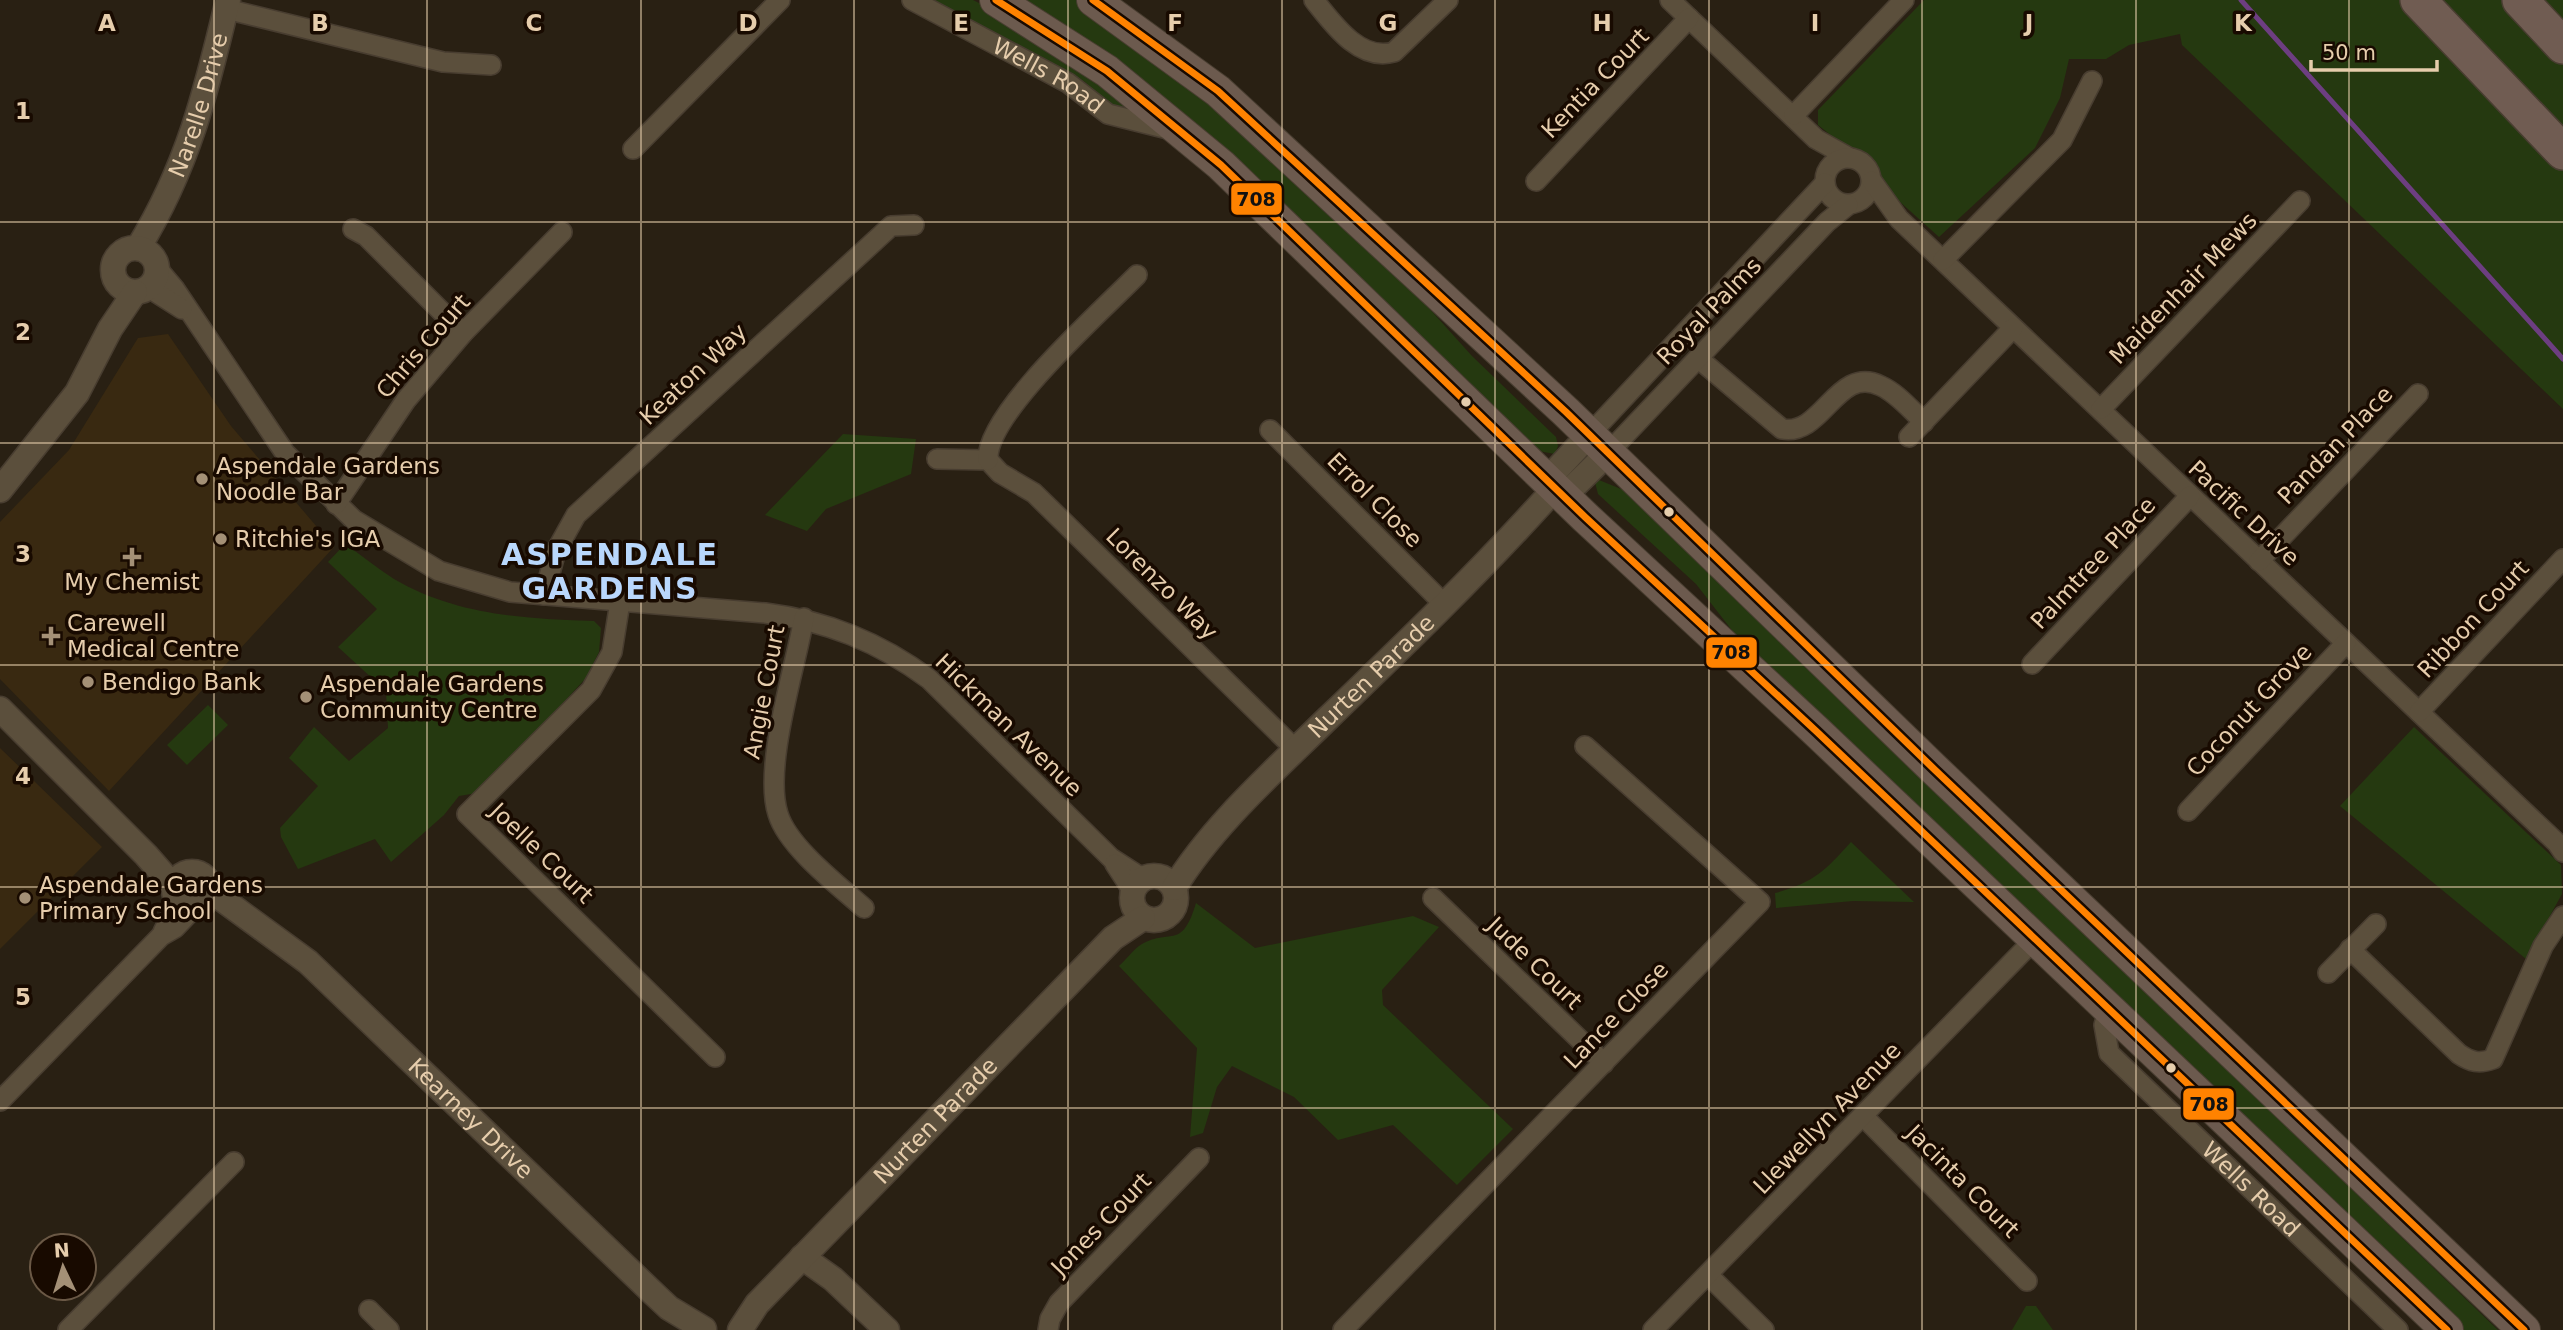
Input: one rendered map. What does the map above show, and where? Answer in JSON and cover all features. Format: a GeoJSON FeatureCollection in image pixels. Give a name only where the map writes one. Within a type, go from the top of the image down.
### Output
{"type":"FeatureCollection","features":[{"type":"Feature","properties":{"kind":"highway"},"geometry":{"type":"LineString","coordinates":[[2418,0],[2563,159]]}},
{"type":"Feature","properties":{"kind":"highway"},"geometry":{"type":"LineString","coordinates":[[2519,0],[2563,46]]}},
{"type":"Feature","properties":{"kind":"highway"},"geometry":{"type":"LineString","coordinates":[[2517,107],[2563,152]]}},
{"type":"Feature","properties":{"kind":"main road","name":"Wells Road"},"geometry":{"type":"LineString","coordinates":[[996,0],[1107,71],[1189,136],[1553,490],[2109,1008],[2447,1330]]}},
{"type":"Feature","properties":{"kind":"main road"},"geometry":{"type":"LineString","coordinates":[[1093,0],[1218,91],[1598,444],[1935,770],[2524,1330]]}},
{"type":"Feature","properties":{"kind":"street"},"geometry":{"type":"LineString","coordinates":[[633,149],[780,0]]}},
{"type":"Feature","properties":{"kind":"street","name":"Wells Road"},"geometry":{"type":"LineString","coordinates":[[912,0],[1068,83],[1108,114],[1189,136]]}},
{"type":"Feature","properties":{"kind":"street"},"geometry":{"type":"LineString","coordinates":[[1314,0],[1355,43],[1367,52],[1382,55],[1394,52],[1448,0]]}},
{"type":"Feature","properties":{"kind":"street"},"geometry":{"type":"LineString","coordinates":[[1670,0],[1794,115],[1816,139],[1863,163],[1872,181],[1871,189],[1854,203],[1830,196],[1816,139]]}},
{"type":"Feature","properties":{"kind":"street"},"geometry":{"type":"LineString","coordinates":[[1794,115],[1904,0]]}},
{"type":"Feature","properties":{"kind":"street"},"geometry":{"type":"LineString","coordinates":[[227,5],[443,62],[491,65]]}},
{"type":"Feature","properties":{"kind":"street","name":"Narelle Drive"},"geometry":{"type":"LineString","coordinates":[[0,490],[77,393],[142,273],[162,209],[195,130],[227,5]]}},
{"type":"Feature","properties":{"kind":"street","name":"Kentia Court"},"geometry":{"type":"LineString","coordinates":[[1536,181],[1689,18]]}},
{"type":"Feature","properties":{"kind":"street"},"geometry":{"type":"LineString","coordinates":[[1943,260],[2062,140],[2092,81]]}},
{"type":"Feature","properties":{"kind":"street"},"geometry":{"type":"LineString","coordinates":[[1826,177],[1837,161],[1850,158]]}},
{"type":"Feature","properties":{"kind":"street","name":"Royal Palms"},"geometry":{"type":"LineString","coordinates":[[1598,444],[1741,272],[1826,177]]}},
{"type":"Feature","properties":{"kind":"street","name":"Pacific Drive"},"geometry":{"type":"LineString","coordinates":[[1872,181],[1899,219],[2561,847]]}},
{"type":"Feature","properties":{"kind":"street","name":"Maidenhair Mews"},"geometry":{"type":"LineString","coordinates":[[2101,409],[2300,201]]}},
{"type":"Feature","properties":{"kind":"street","name":"Royal Palms"},"geometry":{"type":"LineString","coordinates":[[1598,444],[1699,359],[1826,222],[1854,203]]}},
{"type":"Feature","properties":{"kind":"street","name":"Pacific Drive"},"geometry":{"type":"LineString","coordinates":[[1854,203],[1899,219]]}},
{"type":"Feature","properties":{"kind":"street","name":"Keaton Way"},"geometry":{"type":"LineString","coordinates":[[544,595],[556,551],[576,515],[891,226],[914,225]]}},
{"type":"Feature","properties":{"kind":"street"},"geometry":{"type":"LineString","coordinates":[[353,229],[366,236],[463,333]]}},
{"type":"Feature","properties":{"kind":"street","name":"Chris Court"},"geometry":{"type":"LineString","coordinates":[[336,503],[406,400],[463,333],[562,232]]}},
{"type":"Feature","properties":{"kind":"street"},"geometry":{"type":"LineString","coordinates":[[1741,272],[1762,292]]}},
{"type":"Feature","properties":{"kind":"street","name":"Hickman Avenue"},"geometry":{"type":"LineString","coordinates":[[142,273],[189,313],[285,453],[354,520],[439,571],[510,592],[804,618],[856,635],[905,661],[929,679],[1147,892]]}},
{"type":"Feature","properties":{"kind":"street"},"geometry":{"type":"LineString","coordinates":[[937,459],[988,460],[990,443],[1012,405],[1137,275]]}},
{"type":"Feature","properties":{"kind":"street"},"geometry":{"type":"LineString","coordinates":[[1909,437],[2013,328]]}},
{"type":"Feature","properties":{"kind":"street"},"geometry":{"type":"LineString","coordinates":[[1699,359],[1782,429],[1804,428],[1840,393],[1857,383],[1874,383],[1884,387],[1924,422]]}},
{"type":"Feature","properties":{"kind":"street","name":"Pandan Place"},"geometry":{"type":"LineString","coordinates":[[2259,561],[2418,394]]}},
{"type":"Feature","properties":{"kind":"street","name":"Errol Close"},"geometry":{"type":"LineString","coordinates":[[1270,430],[1446,605]]}},
{"type":"Feature","properties":{"kind":"street","name":"Nurten Parade"},"geometry":{"type":"LineString","coordinates":[[712,1330],[757,1304],[1113,938],[1147,892],[1193,858],[1296,750],[1446,605],[1598,444]]}},
{"type":"Feature","properties":{"kind":"street","name":"Lorenzo Way"},"geometry":{"type":"LineString","coordinates":[[988,460],[993,468],[1045,503],[1296,750]]}},
{"type":"Feature","properties":{"kind":"street","name":"Palmtree Place"},"geometry":{"type":"LineString","coordinates":[[2032,664],[2190,496]]}},
{"type":"Feature","properties":{"kind":"street","name":"Ribbon Court"},"geometry":{"type":"LineString","coordinates":[[2419,712],[2563,559]]}},
{"type":"Feature","properties":{"kind":"street","name":"Joelle Court"},"geometry":{"type":"LineString","coordinates":[[620,602],[612,652],[591,690],[467,814],[715,1057]]}},
{"type":"Feature","properties":{"kind":"street","name":"Angie Court"},"geometry":{"type":"LineString","coordinates":[[804,618],[773,774],[778,815],[804,853],[864,908]]}},
{"type":"Feature","properties":{"kind":"street","name":"Coconut Grove"},"geometry":{"type":"LineString","coordinates":[[2188,811],[2346,643]]}},
{"type":"Feature","properties":{"kind":"street","name":"Kearney Drive"},"geometry":{"type":"LineString","coordinates":[[0,709],[146,855],[191,894],[268,933],[309,962],[670,1308],[712,1330]]}},
{"type":"Feature","properties":{"kind":"street","name":"Lance Close"},"geometry":{"type":"LineString","coordinates":[[1343,1330],[1760,902],[1586,746]]}},
{"type":"Feature","properties":{"kind":"street"},"geometry":{"type":"LineString","coordinates":[[0,1101],[161,936],[175,928],[191,894]]}},
{"type":"Feature","properties":{"kind":"street","name":"Jude Court"},"geometry":{"type":"LineString","coordinates":[[1433,898],[1604,1063]]}},
{"type":"Feature","properties":{"kind":"street"},"geometry":{"type":"LineString","coordinates":[[2350,949],[2459,1054],[2469,1061],[2483,1062],[2493,1059],[2543,946],[2563,916]]}},
{"type":"Feature","properties":{"kind":"street"},"geometry":{"type":"LineString","coordinates":[[2328,973],[2376,924]]}},
{"type":"Feature","properties":{"kind":"street","name":"Llewellyn Avenue"},"geometry":{"type":"LineString","coordinates":[[1653,1330],[2035,939]]}},
{"type":"Feature","properties":{"kind":"street","name":"Wells Road"},"geometry":{"type":"LineString","coordinates":[[2109,1008],[2104,1036],[2109,1053],[2398,1330]]}},
{"type":"Feature","properties":{"kind":"street","name":"Jacinta Court"},"geometry":{"type":"LineString","coordinates":[[1863,1116],[2027,1281]]}},
{"type":"Feature","properties":{"kind":"street","name":"Jones Court"},"geometry":{"type":"LineString","coordinates":[[1048,1330],[1050,1319],[1059,1303],[1199,1158]]}},
{"type":"Feature","properties":{"kind":"street"},"geometry":{"type":"LineString","coordinates":[[68,1330],[234,1162]]}},
{"type":"Feature","properties":{"kind":"street"},"geometry":{"type":"LineString","coordinates":[[807,1252],[887,1330]]}},
{"type":"Feature","properties":{"kind":"street"},"geometry":{"type":"LineString","coordinates":[[1708,1275],[1765,1330]]}},
{"type":"Feature","properties":{"kind":"street"},"geometry":{"type":"LineString","coordinates":[[369,1310],[389,1330]]}},
{"type":"Feature","properties":{"kind":"shaded area"},"geometry":{"type":"Polygon","coordinates":[[[168,334],[231,426],[334,547],[109,791],[0,679],[0,522],[69,450],[138,338],[168,334]]]}},
{"type":"Feature","properties":{"kind":"shaded area","name":"Aspendale Gardens Primary School"},"geometry":{"type":"Polygon","coordinates":[[[0,748],[102,847],[0,949],[0,748]]]}},
{"type":"Feature","properties":{"kind":"green space"},"geometry":{"type":"Polygon","coordinates":[[[929,0],[973,0],[985,6],[1150,118],[1116,111],[1085,82],[929,0]]]}},
{"type":"Feature","properties":{"kind":"green space"},"geometry":{"type":"Polygon","coordinates":[[[1010,0],[1076,0],[1196,84],[1400,276],[1472,356],[1556,437],[1558,446],[1555,454],[1538,451],[1010,0]]]}},
{"type":"Feature","properties":{"kind":"green space"},"geometry":{"type":"Polygon","coordinates":[[[1924,0],[2563,0],[2563,409],[2182,45],[2180,34],[2129,45],[2106,59],[2069,59],[2060,98],[2035,148],[1939,237],[1879,183],[1867,164],[1818,125],[1818,110],[1924,0]]]}},
{"type":"Feature","properties":{"kind":"green space"},"geometry":{"type":"Polygon","coordinates":[[[843,434],[916,439],[911,474],[826,509],[807,531],[765,515],[843,434]]]}},
{"type":"Feature","properties":{"kind":"green space"},"geometry":{"type":"Polygon","coordinates":[[[1599,480],[1626,491],[2498,1330],[2463,1330],[2304,1182],[1738,638],[1696,584],[1598,494],[1595,482],[1599,480]]]}},
{"type":"Feature","properties":{"kind":"green space"},"geometry":{"type":"Polygon","coordinates":[[[345,544],[394,579],[417,591],[466,608],[542,619],[594,621],[601,628],[599,652],[586,678],[487,785],[477,793],[459,796],[444,815],[391,862],[375,839],[298,869],[281,837],[280,828],[318,786],[289,758],[314,727],[349,761],[388,728],[386,691],[338,647],[377,609],[328,562],[345,544]]]}},
{"type":"Feature","properties":{"kind":"green space"},"geometry":{"type":"Polygon","coordinates":[[[208,705],[228,725],[187,765],[167,745],[208,705]]]}},
{"type":"Feature","properties":{"kind":"green space"},"geometry":{"type":"Polygon","coordinates":[[[2414,727],[2561,865],[2562,894],[2526,959],[2340,806],[2414,727]]]}},
{"type":"Feature","properties":{"kind":"green space"},"geometry":{"type":"Polygon","coordinates":[[[1851,842],[1914,902],[1853,901],[1776,908],[1775,893],[1818,875],[1851,842]]]}},
{"type":"Feature","properties":{"kind":"green space"},"geometry":{"type":"Polygon","coordinates":[[[1196,903],[1255,948],[1413,916],[1439,927],[1382,990],[1383,1005],[1513,1129],[1457,1185],[1393,1125],[1338,1140],[1294,1097],[1232,1066],[1217,1087],[1203,1133],[1190,1137],[1197,1048],[1119,966],[1139,946],[1150,940],[1180,933],[1191,918],[1196,903]]]}},
{"type":"Feature","properties":{"kind":"green space"},"geometry":{"type":"Polygon","coordinates":[[[2026,1306],[2036,1306],[2053,1330],[2012,1330],[2026,1306]]]}},
{"type":"Feature","properties":{"kind":"waterway"},"geometry":{"type":"LineString","coordinates":[[2241,0],[2563,359]]}},
{"type":"Feature","properties":{"kind":"transit line","name":"708"},"geometry":{"type":"LineString","coordinates":[[996,0],[1107,71],[1221,165],[1585,517],[1816,731],[2447,1330]]}},
{"type":"Feature","properties":{"kind":"transit line","name":"708"},"geometry":{"type":"LineString","coordinates":[[1093,0],[1218,91],[1566,412],[1935,770],[2524,1330]]}},
{"type":"Feature","properties":{"kind":"place","name":"Aspendale Gardens Noodle Bar"},"geometry":{"type":"Point","coordinates":[202,479]}},
{"type":"Feature","properties":{"kind":"place","name":"Ritchie's IGA"},"geometry":{"type":"Point","coordinates":[221,539]}},
{"type":"Feature","properties":{"kind":"place","name":"My Chemist"},"geometry":{"type":"Point","coordinates":[132,557]}},
{"type":"Feature","properties":{"kind":"place","name":"Carewell Medical Centre"},"geometry":{"type":"Point","coordinates":[51,636]}},
{"type":"Feature","properties":{"kind":"place","name":"Bendigo Bank"},"geometry":{"type":"Point","coordinates":[88,682]}},
{"type":"Feature","properties":{"kind":"place","name":"Aspendale Gardens Community Centre"},"geometry":{"type":"Point","coordinates":[306,697]}},
{"type":"Feature","properties":{"kind":"place","name":"Aspendale Gardens Primary School"},"geometry":{"type":"Point","coordinates":[25,898]}},
{"type":"Feature","properties":{"kind":"district","name":"ASPENDALE GARDENS"},"geometry":{"type":"Point","coordinates":[610,571]}}]}
